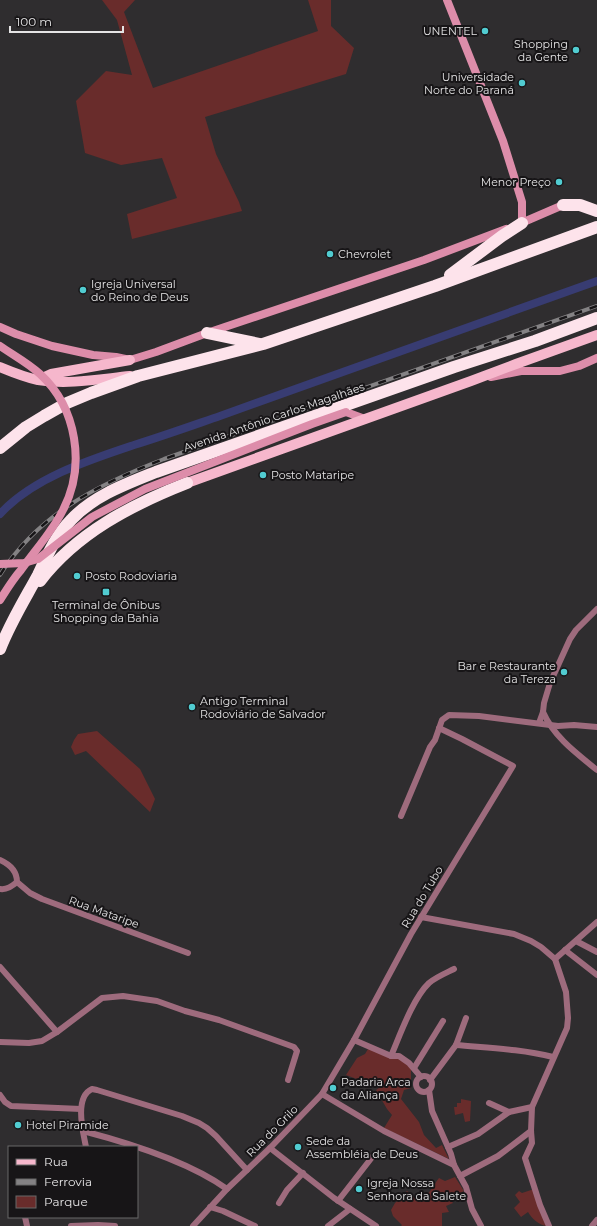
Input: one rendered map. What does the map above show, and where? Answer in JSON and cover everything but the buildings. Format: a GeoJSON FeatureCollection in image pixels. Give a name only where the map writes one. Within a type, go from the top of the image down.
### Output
{"type":"FeatureCollection","features":[{"type":"Feature","properties":{"kind":"highway"},"geometry":{"type":"LineString","coordinates":[[563,205],[580,206],[597,210]]}},
{"type":"Feature","properties":{"kind":"highway"},"geometry":{"type":"LineString","coordinates":[[435,286],[464,266],[502,236],[522,223]]}},
{"type":"Feature","properties":{"kind":"highway"},"geometry":{"type":"LineString","coordinates":[[0,448],[26,427],[67,403],[91,392],[138,376],[263,344],[435,286],[597,227]]}},
{"type":"Feature","properties":{"kind":"highway","name":"Avenida Antônio Carlos Magalhães"},"geometry":{"type":"LineString","coordinates":[[0,649],[10,626],[58,537],[70,520],[87,505],[105,495],[142,477],[365,398],[535,341],[597,318]]}},
{"type":"Feature","properties":{"kind":"highway"},"geometry":{"type":"LineString","coordinates":[[207,333],[263,344]]}},
{"type":"Feature","properties":{"kind":"highway","name":"Avenida Antônio Carlos Magalhães"},"geometry":{"type":"LineString","coordinates":[[16,615],[53,566],[86,535],[103,523],[139,503],[186,483]]}},
{"type":"Feature","properties":{"kind":"main road"},"geometry":{"type":"LineString","coordinates":[[447,0],[503,141],[522,202],[522,223]]}},
{"type":"Feature","properties":{"kind":"main road"},"geometry":{"type":"LineString","coordinates":[[522,202],[530,213],[536,217]]}},
{"type":"Feature","properties":{"kind":"main road"},"geometry":{"type":"LineString","coordinates":[[38,380],[50,374],[130,360],[156,352],[207,333],[424,260],[522,223],[563,205]]}},
{"type":"Feature","properties":{"kind":"main road"},"geometry":{"type":"LineString","coordinates":[[0,327],[52,346],[93,355],[130,360]]}},
{"type":"Feature","properties":{"kind":"main road","name":"Avenida Antônio Carlos Magalhães"},"geometry":{"type":"LineString","coordinates":[[186,483],[597,335]]}},
{"type":"Feature","properties":{"kind":"main road"},"geometry":{"type":"LineString","coordinates":[[0,346],[31,367],[56,394],[63,405],[73,432],[76,453],[75,473],[72,487],[63,510],[46,537],[20,570],[0,600]]}},
{"type":"Feature","properties":{"kind":"main road"},"geometry":{"type":"LineString","coordinates":[[471,381],[521,371],[560,371],[579,366],[597,358]]}},
{"type":"Feature","properties":{"kind":"main road"},"geometry":{"type":"LineString","coordinates":[[0,367],[21,376],[38,380],[68,382],[138,376]]}},
{"type":"Feature","properties":{"kind":"main road"},"geometry":{"type":"LineString","coordinates":[[0,564],[24,563],[38,559],[92,517],[144,489],[346,412],[365,398]]}},
{"type":"Feature","properties":{"kind":"main road"},"geometry":{"type":"LineString","coordinates":[[346,412],[366,418]]}},
{"type":"Feature","properties":{"kind":"street"},"geometry":{"type":"LineString","coordinates":[[539,723],[544,712],[544,704],[550,683],[570,639],[576,630],[597,609]]}},
{"type":"Feature","properties":{"kind":"street"},"geometry":{"type":"LineString","coordinates":[[544,712],[557,735],[597,770]]}},
{"type":"Feature","properties":{"kind":"street"},"geometry":{"type":"LineString","coordinates":[[401,816],[430,747],[435,740],[442,720],[449,715],[478,716],[550,725],[597,727]]}},
{"type":"Feature","properties":{"kind":"street","name":"Rua do Tubo"},"geometry":{"type":"LineString","coordinates":[[354,1040],[421,917],[513,766],[462,738],[439,728]]}},
{"type":"Feature","properties":{"kind":"street","name":"Rua Mataripe"},"geometry":{"type":"LineString","coordinates":[[0,860],[11,867],[17,878],[17,882],[30,893],[42,899],[188,953]]}},
{"type":"Feature","properties":{"kind":"street"},"geometry":{"type":"LineString","coordinates":[[0,889],[11,887],[17,882]]}},
{"type":"Feature","properties":{"kind":"street"},"geometry":{"type":"LineString","coordinates":[[421,917],[514,934],[541,947],[555,959],[566,992],[568,1018],[564,1036],[553,1057],[532,1107],[532,1143],[526,1156],[526,1161],[549,1226]]}},
{"type":"Feature","properties":{"kind":"street"},"geometry":{"type":"LineString","coordinates":[[555,959],[597,922]]}},
{"type":"Feature","properties":{"kind":"street"},"geometry":{"type":"LineString","coordinates":[[576,941],[597,952]]}},
{"type":"Feature","properties":{"kind":"street"},"geometry":{"type":"LineString","coordinates":[[565,950],[597,975]]}},
{"type":"Feature","properties":{"kind":"street"},"geometry":{"type":"LineString","coordinates":[[0,967],[57,1032]]}},
{"type":"Feature","properties":{"kind":"street"},"geometry":{"type":"LineString","coordinates":[[391,1056],[414,1005],[423,990],[431,982],[454,969]]}},
{"type":"Feature","properties":{"kind":"street"},"geometry":{"type":"LineString","coordinates":[[0,1042],[29,1043],[42,1041],[57,1032],[102,998],[123,996],[157,1001],[185,1011],[219,1020],[294,1047],[297,1051],[288,1080]]}},
{"type":"Feature","properties":{"kind":"street"},"geometry":{"type":"LineString","coordinates":[[430,1080],[456,1045],[466,1018]]}},
{"type":"Feature","properties":{"kind":"street"},"geometry":{"type":"LineString","coordinates":[[414,1068],[443,1020]]}},
{"type":"Feature","properties":{"kind":"street"},"geometry":{"type":"LineString","coordinates":[[354,1040],[391,1056],[399,1056],[414,1068],[421,1077],[428,1078],[432,1085],[429,1090],[430,1105]]}},
{"type":"Feature","properties":{"kind":"street","name":"Rua do Grilo"},"geometry":{"type":"LineString","coordinates":[[193,1226],[227,1189],[270,1148],[322,1094],[354,1040]]}},
{"type":"Feature","properties":{"kind":"street"},"geometry":{"type":"LineString","coordinates":[[456,1045],[486,1048],[508,1048],[553,1057]]}},
{"type":"Feature","properties":{"kind":"street"},"geometry":{"type":"LineString","coordinates":[[421,1077],[416,1084],[417,1089],[421,1092],[430,1105],[448,1147],[454,1166],[468,1192],[472,1209],[481,1226]]}},
{"type":"Feature","properties":{"kind":"street"},"geometry":{"type":"LineString","coordinates":[[86,1146],[81,1109],[85,1094],[92,1089],[182,1116],[207,1128],[247,1170]]}},
{"type":"Feature","properties":{"kind":"street"},"geometry":{"type":"LineString","coordinates":[[421,1092],[429,1090]]}},
{"type":"Feature","properties":{"kind":"street"},"geometry":{"type":"LineString","coordinates":[[322,1094],[384,1131],[454,1166]]}},
{"type":"Feature","properties":{"kind":"street"},"geometry":{"type":"LineString","coordinates":[[0,1095],[5,1102],[11,1106],[81,1109]]}},
{"type":"Feature","properties":{"kind":"street"},"geometry":{"type":"LineString","coordinates":[[489,1103],[509,1112]]}},
{"type":"Feature","properties":{"kind":"street"},"geometry":{"type":"LineString","coordinates":[[448,1147],[478,1134],[509,1112],[532,1107]]}},
{"type":"Feature","properties":{"kind":"street"},"geometry":{"type":"LineString","coordinates":[[83,1131],[135,1146]]}},
{"type":"Feature","properties":{"kind":"street"},"geometry":{"type":"LineString","coordinates":[[460,1176],[498,1156],[531,1131]]}},
{"type":"Feature","properties":{"kind":"street"},"geometry":{"type":"LineString","coordinates":[[138,1147],[205,1174],[227,1189]]}},
{"type":"Feature","properties":{"kind":"street"},"geometry":{"type":"LineString","coordinates":[[270,1148],[338,1201],[376,1226]]}},
{"type":"Feature","properties":{"kind":"street"},"geometry":{"type":"LineString","coordinates":[[338,1201],[373,1156]]}},
{"type":"Feature","properties":{"kind":"street"},"geometry":{"type":"LineString","coordinates":[[279,1203],[287,1190],[303,1173]]}},
{"type":"Feature","properties":{"kind":"street"},"geometry":{"type":"LineString","coordinates":[[210,1207],[223,1211],[255,1226]]}},
{"type":"Feature","properties":{"kind":"street"},"geometry":{"type":"LineString","coordinates":[[328,1226],[350,1209]]}},
{"type":"Feature","properties":{"kind":"street"},"geometry":{"type":"LineString","coordinates":[[97,1218],[98,1224]]}},
{"type":"Feature","properties":{"kind":"street"},"geometry":{"type":"LineString","coordinates":[[592,1226],[597,1220]]}},
{"type":"Feature","properties":{"kind":"street"},"geometry":{"type":"LineString","coordinates":[[71,1226],[98,1224],[114,1226]]}},
{"type":"Feature","properties":{"kind":"green space"},"geometry":{"type":"Polygon","coordinates":[[[102,0],[135,0],[124,12],[153,88],[318,31],[308,0],[331,0],[331,26],[354,48],[346,74],[205,117],[216,154],[242,211],[132,239],[127,214],[177,198],[162,158],[121,165],[85,153],[76,101],[106,71],[132,75],[117,20],[102,0]]]}},
{"type":"Feature","properties":{"kind":"green space"},"geometry":{"type":"Polygon","coordinates":[[[97,731],[140,769],[155,799],[150,812],[86,751],[75,755],[71,747],[78,734],[97,731]]]}},
{"type":"Feature","properties":{"kind":"green space"},"geometry":{"type":"Polygon","coordinates":[[[368,1049],[399,1057],[411,1069],[411,1088],[404,1090],[401,1099],[419,1122],[424,1135],[436,1148],[442,1145],[449,1159],[384,1128],[392,1115],[376,1090],[379,1088],[374,1081],[362,1081],[346,1075],[357,1058],[365,1054],[368,1049]]]}},
{"type":"Feature","properties":{"kind":"green space"},"geometry":{"type":"Polygon","coordinates":[[[461,1099],[471,1101],[470,1121],[465,1122],[463,1113],[455,1115],[454,1107],[457,1107],[457,1103],[461,1103],[461,1099]]]}},
{"type":"Feature","properties":{"kind":"green space"},"geometry":{"type":"Polygon","coordinates":[[[455,1177],[464,1191],[450,1199],[453,1203],[446,1206],[449,1212],[442,1213],[442,1226],[401,1226],[402,1225],[393,1216],[391,1210],[395,1203],[407,1191],[417,1199],[424,1198],[439,1178],[445,1181],[455,1177]]]}},
{"type":"Feature","properties":{"kind":"green space"},"geometry":{"type":"Polygon","coordinates":[[[534,1189],[547,1226],[536,1221],[528,1212],[521,1217],[514,1208],[520,1202],[515,1195],[519,1191],[522,1193],[534,1189]]]}},
{"type":"Feature","properties":{"kind":"waterway"},"geometry":{"type":"LineString","coordinates":[[0,514],[13,501],[45,480],[81,464],[220,416],[597,281]]}},
{"type":"Feature","properties":{"kind":"railway"},"geometry":{"type":"LineString","coordinates":[[0,575],[15,554],[51,518],[72,504],[116,479],[164,459],[597,306]]}},
{"type":"Feature","properties":{"kind":"place","name":"UNENTEL"},"geometry":{"type":"Point","coordinates":[485,31]}},
{"type":"Feature","properties":{"kind":"place","name":"Shopping da Gente"},"geometry":{"type":"Point","coordinates":[576,50]}},
{"type":"Feature","properties":{"kind":"place","name":"Universidade Norte do Paraná"},"geometry":{"type":"Point","coordinates":[522,83]}},
{"type":"Feature","properties":{"kind":"place","name":"Menor Preço"},"geometry":{"type":"Point","coordinates":[559,182]}},
{"type":"Feature","properties":{"kind":"place","name":"Chevrolet"},"geometry":{"type":"Point","coordinates":[330,254]}},
{"type":"Feature","properties":{"kind":"place","name":"Igreja Universal do Reino de Deus"},"geometry":{"type":"Point","coordinates":[83,290]}},
{"type":"Feature","properties":{"kind":"place","name":"Posto Mataripe"},"geometry":{"type":"Point","coordinates":[263,475]}},
{"type":"Feature","properties":{"kind":"place","name":"Posto Rodoviaria"},"geometry":{"type":"Point","coordinates":[77,576]}},
{"type":"Feature","properties":{"kind":"place","name":"Terminal de Ônibus Shopping da Bahia"},"geometry":{"type":"Point","coordinates":[106,592]}},
{"type":"Feature","properties":{"kind":"place","name":"Bar e Restaurante da Tereza"},"geometry":{"type":"Point","coordinates":[564,672]}},
{"type":"Feature","properties":{"kind":"place","name":"Antigo Terminal Rodoviário de Salvador"},"geometry":{"type":"Point","coordinates":[192,707]}},
{"type":"Feature","properties":{"kind":"place","name":"Padaria Arca da Aliança"},"geometry":{"type":"Point","coordinates":[333,1088]}},
{"type":"Feature","properties":{"kind":"place","name":"Hotel Piramide"},"geometry":{"type":"Point","coordinates":[18,1125]}},
{"type":"Feature","properties":{"kind":"place","name":"Sede da Assembléia de Deus"},"geometry":{"type":"Point","coordinates":[298,1147]}},
{"type":"Feature","properties":{"kind":"place","name":"Igreja Nossa Senhora da Salete"},"geometry":{"type":"Point","coordinates":[359,1189]}}]}
